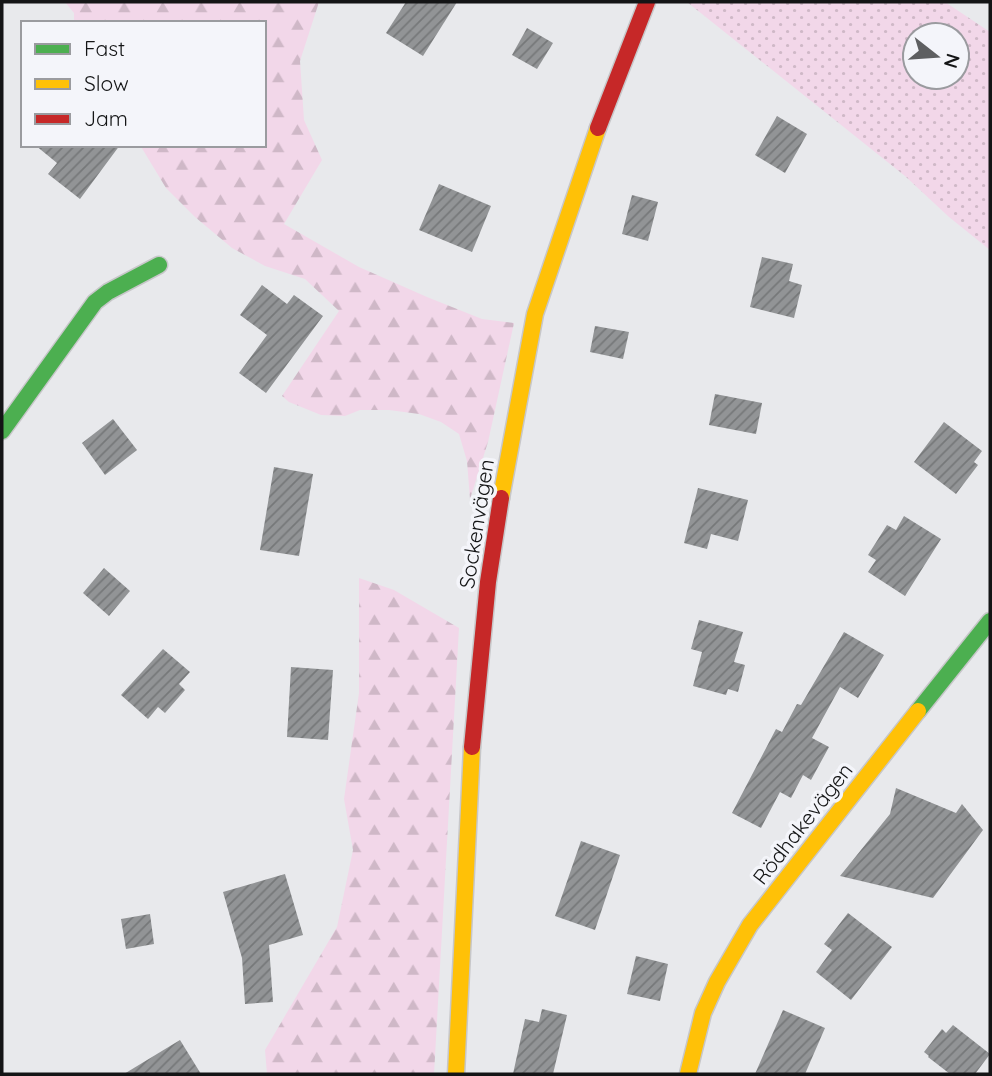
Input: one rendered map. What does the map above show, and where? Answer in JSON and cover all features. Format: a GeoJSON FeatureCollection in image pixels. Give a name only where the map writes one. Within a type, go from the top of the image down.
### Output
{"type":"FeatureCollection","features":[{"type":"Feature","properties":{"kind":"street","name":"Sockenvägen"},"geometry":{"type":"LineString","coordinates":[[456,1074],[473,734],[488,582],[506,469],[535,314],[604,110],[647,2]]}},
{"type":"Feature","properties":{"kind":"street"},"geometry":{"type":"LineString","coordinates":[[2,431],[95,302],[108,292],[159,265]]}},
{"type":"Feature","properties":{"kind":"street","name":"Rödhakevägen"},"geometry":{"type":"LineString","coordinates":[[688,1074],[704,1013],[717,982],[750,925],[990,621]]}},
{"type":"Feature","properties":{"kind":"green space"},"geometry":{"type":"Polygon","coordinates":[[[65,2],[319,2],[300,61],[304,120],[322,160],[284,224],[359,267],[427,297],[482,319],[514,323],[488,442],[470,499],[467,461],[459,434],[441,422],[419,414],[389,410],[360,410],[345,416],[321,415],[289,402],[282,396],[339,311],[305,279],[265,266],[232,248],[166,188],[141,147],[266,147],[266,21],[74,21],[74,13],[65,2]]]}},
{"type":"Feature","properties":{"kind":"green space"},"geometry":{"type":"Polygon","coordinates":[[[687,2],[945,2],[990,32],[990,250],[905,176],[687,2]]]}},
{"type":"Feature","properties":{"kind":"green space"},"geometry":{"type":"Polygon","coordinates":[[[359,578],[394,590],[459,628],[434,1074],[267,1074],[265,1050],[337,927],[353,850],[344,799],[359,693],[359,578]]]}},
{"type":"Feature","properties":{"kind":"building"},"geometry":{"type":"Polygon","coordinates":[[[406,2],[457,2],[423,56],[386,33],[406,2]]]}},
{"type":"Feature","properties":{"kind":"building"},"geometry":{"type":"Polygon","coordinates":[[[527,28],[553,43],[537,69],[512,55],[527,28]]]}},
{"type":"Feature","properties":{"kind":"building"},"geometry":{"type":"Polygon","coordinates":[[[777,116],[807,134],[785,173],[755,155],[777,116]]]}},
{"type":"Feature","properties":{"kind":"building"},"geometry":{"type":"Polygon","coordinates":[[[37,147],[119,147],[80,199],[48,174],[57,163],[37,147]]]}},
{"type":"Feature","properties":{"kind":"building"},"geometry":{"type":"Polygon","coordinates":[[[439,184],[491,206],[472,252],[419,230],[439,184]]]}},
{"type":"Feature","properties":{"kind":"building"},"geometry":{"type":"Polygon","coordinates":[[[632,195],[658,202],[648,241],[622,234],[632,195]]]}},
{"type":"Feature","properties":{"kind":"building"},"geometry":{"type":"Polygon","coordinates":[[[762,257],[793,264],[789,281],[802,285],[794,318],[750,307],[762,257]]]}},
{"type":"Feature","properties":{"kind":"building"},"geometry":{"type":"Polygon","coordinates":[[[262,285],[287,304],[294,295],[323,316],[266,393],[239,373],[267,335],[240,315],[262,285]]]}},
{"type":"Feature","properties":{"kind":"building"},"geometry":{"type":"Polygon","coordinates":[[[595,326],[629,332],[623,359],[590,352],[595,326]]]}},
{"type":"Feature","properties":{"kind":"building"},"geometry":{"type":"Polygon","coordinates":[[[715,394],[762,403],[756,434],[709,425],[715,394]]]}},
{"type":"Feature","properties":{"kind":"building"},"geometry":{"type":"Polygon","coordinates":[[[113,419],[137,450],[105,475],[82,443],[113,419]]]}},
{"type":"Feature","properties":{"kind":"building"},"geometry":{"type":"Polygon","coordinates":[[[944,422],[982,451],[974,462],[978,465],[956,494],[914,462],[944,422]]]}},
{"type":"Feature","properties":{"kind":"building"},"geometry":{"type":"Polygon","coordinates":[[[274,467],[313,474],[299,556],[260,550],[274,467]]]}},
{"type":"Feature","properties":{"kind":"building"},"geometry":{"type":"Polygon","coordinates":[[[698,488],[748,500],[738,541],[711,534],[707,549],[684,543],[698,488]]]}},
{"type":"Feature","properties":{"kind":"building"},"geometry":{"type":"Polygon","coordinates":[[[904,516],[941,539],[905,596],[868,572],[876,560],[868,555],[887,525],[896,530],[904,516]]]}},
{"type":"Feature","properties":{"kind":"building"},"geometry":{"type":"Polygon","coordinates":[[[104,568],[130,591],[109,616],[83,593],[104,568]]]}},
{"type":"Feature","properties":{"kind":"building"},"geometry":{"type":"Polygon","coordinates":[[[699,620],[743,632],[734,662],[745,665],[738,692],[728,689],[726,695],[693,686],[702,652],[691,649],[699,620]]]}},
{"type":"Feature","properties":{"kind":"building"},"geometry":{"type":"Polygon","coordinates":[[[844,632],[884,655],[858,698],[840,687],[812,738],[829,747],[811,780],[803,775],[791,798],[780,792],[761,828],[732,813],[776,729],[782,732],[797,704],[801,705],[844,632]]]}},
{"type":"Feature","properties":{"kind":"building"},"geometry":{"type":"Polygon","coordinates":[[[163,649],[190,672],[179,684],[185,690],[165,713],[158,707],[148,719],[121,695],[163,649]]]}},
{"type":"Feature","properties":{"kind":"building"},"geometry":{"type":"Polygon","coordinates":[[[291,667],[333,670],[328,740],[287,737],[291,667]]]}},
{"type":"Feature","properties":{"kind":"building"},"geometry":{"type":"Polygon","coordinates":[[[896,788],[956,813],[962,804],[983,830],[933,898],[840,876],[890,814],[896,788]]]}},
{"type":"Feature","properties":{"kind":"building"},"geometry":{"type":"Polygon","coordinates":[[[581,841],[620,855],[595,930],[555,916],[581,841]]]}},
{"type":"Feature","properties":{"kind":"building"},"geometry":{"type":"Polygon","coordinates":[[[285,874],[303,935],[269,945],[273,1002],[245,1004],[242,958],[223,892],[285,874]]]}},
{"type":"Feature","properties":{"kind":"building"},"geometry":{"type":"Polygon","coordinates":[[[848,913],[892,947],[851,1000],[816,972],[832,950],[824,944],[848,913]]]}},
{"type":"Feature","properties":{"kind":"building"},"geometry":{"type":"Polygon","coordinates":[[[150,914],[154,944],[126,949],[121,919],[150,914]]]}},
{"type":"Feature","properties":{"kind":"building"},"geometry":{"type":"Polygon","coordinates":[[[636,956],[668,964],[660,1001],[627,994],[636,956]]]}},
{"type":"Feature","properties":{"kind":"building"},"geometry":{"type":"Polygon","coordinates":[[[542,1009],[567,1015],[553,1074],[513,1074],[525,1019],[539,1022],[542,1009]]]}},
{"type":"Feature","properties":{"kind":"building"},"geometry":{"type":"Polygon","coordinates":[[[783,1010],[825,1028],[805,1074],[755,1074],[783,1010]]]}},
{"type":"Feature","properties":{"kind":"building"},"geometry":{"type":"Polygon","coordinates":[[[953,1025],[990,1054],[975,1074],[950,1074],[924,1052],[942,1029],[946,1033],[953,1025]]]}},
{"type":"Feature","properties":{"kind":"building"},"geometry":{"type":"Polygon","coordinates":[[[180,1040],[201,1074],[124,1074],[180,1040]]]}},
{"type":"Feature","properties":{"kind":"traffic: fast"},"geometry":{"type":"LineString","coordinates":[[2,431],[95,302],[108,292],[159,265]]}},
{"type":"Feature","properties":{"kind":"traffic: fast"},"geometry":{"type":"LineString","coordinates":[[918,711],[990,621]]}},
{"type":"Feature","properties":{"kind":"traffic: slow"},"geometry":{"type":"LineString","coordinates":[[501,498],[535,314],[598,128]]}},
{"type":"Feature","properties":{"kind":"traffic: slow"},"geometry":{"type":"LineString","coordinates":[[688,1074],[703,1013],[717,982],[750,925],[918,711]]}},
{"type":"Feature","properties":{"kind":"traffic: slow"},"geometry":{"type":"LineString","coordinates":[[456,1074],[472,747]]}},
{"type":"Feature","properties":{"kind":"traffic: jam"},"geometry":{"type":"LineString","coordinates":[[598,128],[647,2]]}},
{"type":"Feature","properties":{"kind":"traffic: jam"},"geometry":{"type":"LineString","coordinates":[[472,747],[488,582],[501,498]]}}]}
